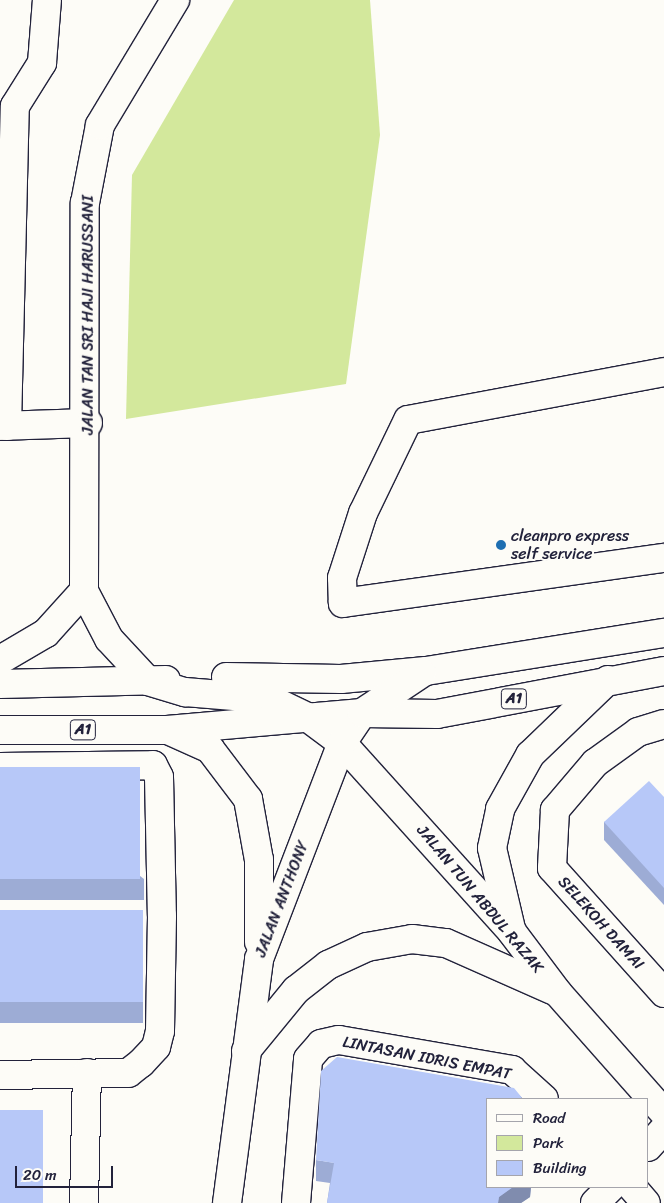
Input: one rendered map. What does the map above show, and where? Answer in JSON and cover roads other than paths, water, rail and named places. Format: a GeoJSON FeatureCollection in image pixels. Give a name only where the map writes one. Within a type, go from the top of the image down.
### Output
{"type":"FeatureCollection","features":[{"type":"Feature","properties":{"kind":"main road"},"geometry":{"type":"LineString","coordinates":[[47,0],[42,63],[15,106],[3,426],[88,423]]}},
{"type":"Feature","properties":{"kind":"main road","name":"JALAN TAN SRI HAJI HARUSSANI"},"geometry":{"type":"LineString","coordinates":[[148,681],[109,639],[84,591],[88,423],[85,203],[100,125],[165,4]]}},
{"type":"Feature","properties":{"kind":"main road"},"geometry":{"type":"LineString","coordinates":[[663,377],[408,420],[363,513],[342,578],[343,603],[664,558]]}},
{"type":"Feature","properties":{"kind":"main road"},"geometry":{"type":"LineString","coordinates":[[0,660],[46,633],[84,591]]}},
{"type":"Feature","properties":{"kind":"main road","name":"JALAN TUN ABDUL RAZAK"},"geometry":{"type":"LineString","coordinates":[[0,684],[341,679],[426,670],[664,633]]}},
{"type":"Feature","properties":{"kind":"main road","name":"JALAN ANTHONY"},"geometry":{"type":"LineString","coordinates":[[227,1203],[259,958],[342,743],[362,713],[426,670]]}},
{"type":"Feature","properties":{"kind":"main road","name":"JALAN TUN ABDUL RAZAK"},"geometry":{"type":"LineString","coordinates":[[0,730],[167,730],[362,713],[437,714],[608,680],[664,671]]}},
{"type":"Feature","properties":{"kind":"main road"},"geometry":{"type":"LineString","coordinates":[[512,932],[492,848],[500,809],[530,755],[608,680]]}},
{"type":"Feature","properties":{"kind":"main road","name":"JALAN TUN ABDUL RAZAK"},"geometry":{"type":"LineString","coordinates":[[148,681],[185,692],[254,695],[306,717],[342,743],[512,932],[558,993],[664,1113]]}},
{"type":"Feature","properties":{"kind":"main road","name":"SELEKOH DAMAI"},"geometry":{"type":"LineString","coordinates":[[664,724],[638,732],[595,763],[555,810],[552,868],[664,993]]}},
{"type":"Feature","properties":{"kind":"main road"},"geometry":{"type":"LineString","coordinates":[[167,730],[210,749],[248,798],[259,860],[259,958]]}},
{"type":"Feature","properties":{"kind":"main road"},"geometry":{"type":"LineString","coordinates":[[0,766],[153,765],[159,777],[162,916],[156,1047],[128,1073],[0,1075]]}},
{"type":"Feature","properties":{"kind":"main road"},"geometry":{"type":"LineString","coordinates":[[134,916],[162,916]]}},
{"type":"Feature","properties":{"kind":"main road"},"geometry":{"type":"LineString","coordinates":[[246,1051],[296,990],[328,965],[367,947],[412,939],[446,943],[508,967],[558,993]]}},
{"type":"Feature","properties":{"kind":"main road","name":"LINTASAN IDRIS EMPAT"},"geometry":{"type":"LineString","coordinates":[[296,1203],[308,1059],[321,1044],[339,1040],[512,1070],[543,1098]]}},
{"type":"Feature","properties":{"kind":"main road"},"geometry":{"type":"LineString","coordinates":[[84,1203],[87,1073]]}},
{"type":"Feature","properties":{"kind":"main road"},"geometry":{"type":"LineString","coordinates":[[649,1146],[664,1129]]}},
{"type":"Feature","properties":{"kind":"main road"},"geometry":{"type":"LineString","coordinates":[[595,1203],[610,1188]]}},
{"type":"Feature","properties":{"kind":"main road"},"geometry":{"type":"LineString","coordinates":[[633,1188],[646,1203]]}},
{"type":"Feature","properties":{"kind":"place","name":"cleanpro express self service"},"geometry":{"type":"Point","coordinates":[501,545]}}]}
